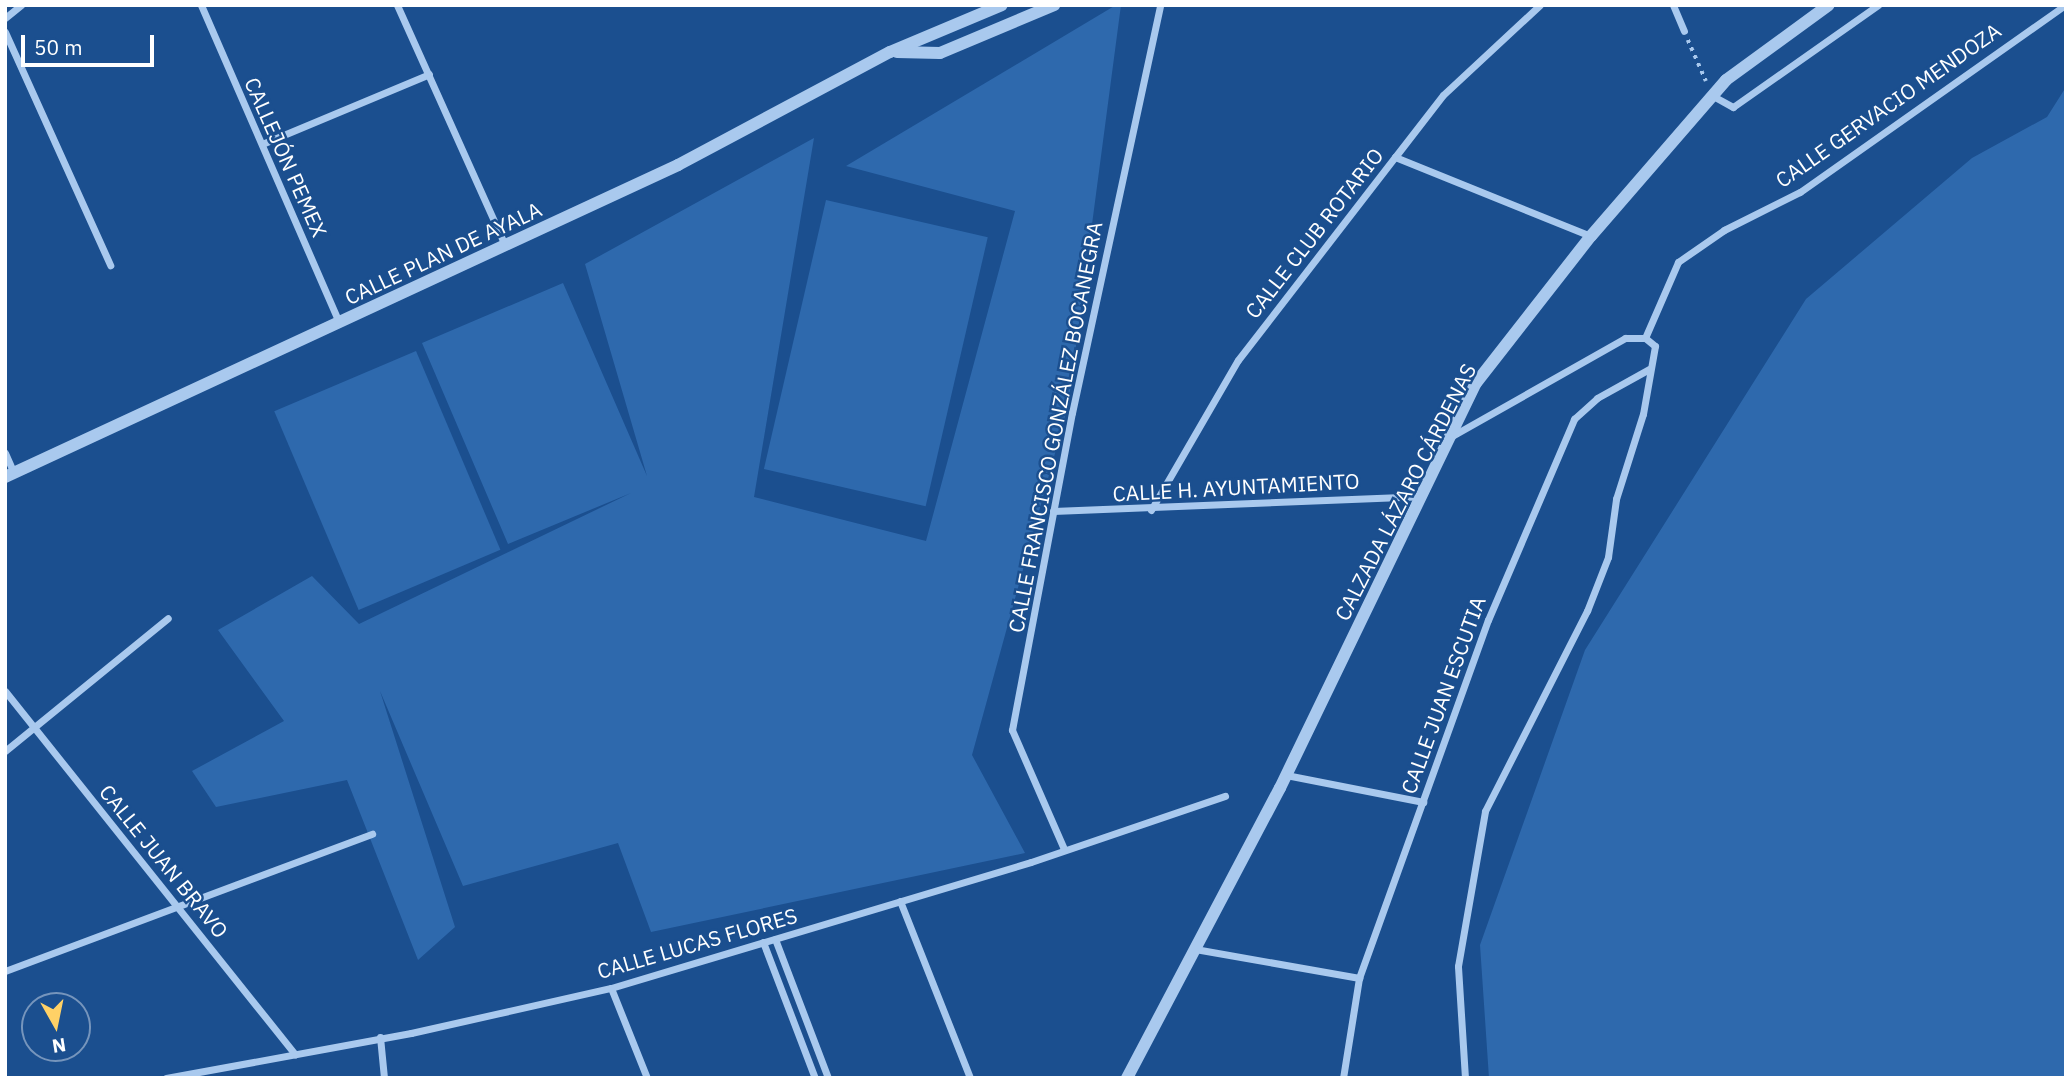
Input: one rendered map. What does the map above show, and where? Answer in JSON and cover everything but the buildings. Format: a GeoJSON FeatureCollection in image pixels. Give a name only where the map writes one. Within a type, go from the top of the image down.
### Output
{"type":"FeatureCollection","features":[{"type":"Feature","properties":{"kind":"street"},"geometry":{"type":"LineString","coordinates":[[5,18],[21,5]]}},
{"type":"Feature","properties":{"kind":"street","name":"CALLEJÓN PEMEX"},"geometry":{"type":"LineString","coordinates":[[201,5],[339,323]]}},
{"type":"Feature","properties":{"kind":"street"},"geometry":{"type":"LineString","coordinates":[[397,5],[505,245]]}},
{"type":"Feature","properties":{"kind":"street","name":"CALLE PLAN DE AYALA"},"geometry":{"type":"LineString","coordinates":[[9,475],[678,165],[890,52],[1002,5]]}},
{"type":"Feature","properties":{"kind":"street","name":"CALLE PLAN DE AYALA"},"geometry":{"type":"LineString","coordinates":[[890,52],[940,53],[1054,5]]}},
{"type":"Feature","properties":{"kind":"street","name":"CALLE FRANCISCO GONZÁLEZ BOCANEGRA"},"geometry":{"type":"LineString","coordinates":[[1064,849],[1012,730],[1053,511],[1160,5]]}},
{"type":"Feature","properties":{"kind":"street","name":"CALLE CLUB ROTARIO"},"geometry":{"type":"LineString","coordinates":[[1151,510],[1238,360],[1443,95],[1540,5]]}},
{"type":"Feature","properties":{"kind":"street"},"geometry":{"type":"LineString","coordinates":[[1673,5],[1684,31]]}},
{"type":"Feature","properties":{"kind":"street","name":"CALZADA LÁZARO CÁRDENAS"},"geometry":{"type":"LineString","coordinates":[[1127,1078],[1286,775],[1476,383],[1591,236],[1726,80],[1829,5]]}},
{"type":"Feature","properties":{"kind":"street"},"geometry":{"type":"LineString","coordinates":[[1713,96],[1733,107],[1878,5]]}},
{"type":"Feature","properties":{"kind":"street","name":"CALLE GERVACIO MENDOZA"},"geometry":{"type":"LineString","coordinates":[[1465,1078],[1458,966],[1485,811],[1587,611],[1608,557],[1616,499],[1643,414],[1655,346],[1646,338],[1678,262],[1724,230],[1800,192],[2065,5]]}},
{"type":"Feature","properties":{"kind":"street"},"geometry":{"type":"LineString","coordinates":[[5,32],[110,265]]}},
{"type":"Feature","properties":{"kind":"street"},"geometry":{"type":"LineString","coordinates":[[262,144],[429,74]]}},
{"type":"Feature","properties":{"kind":"street"},"geometry":{"type":"LineString","coordinates":[[1395,157],[1591,236]]}},
{"type":"Feature","properties":{"kind":"street"},"geometry":{"type":"LineString","coordinates":[[1451,436],[1625,338],[1646,338]]}},
{"type":"Feature","properties":{"kind":"street","name":"CALLE JUAN ESCUTIA"},"geometry":{"type":"LineString","coordinates":[[1343,1078],[1359,978],[1488,620],[1574,419],[1597,398],[1649,369]]}},
{"type":"Feature","properties":{"kind":"street"},"geometry":{"type":"LineString","coordinates":[[5,453],[9,475]]}},
{"type":"Feature","properties":{"kind":"street","name":"CALLE H. AYUNTAMIENTO"},"geometry":{"type":"LineString","coordinates":[[1053,511],[1151,510],[1421,496]]}},
{"type":"Feature","properties":{"kind":"street"},"geometry":{"type":"LineString","coordinates":[[5,751],[168,618]]}},
{"type":"Feature","properties":{"kind":"street","name":"CALLE JUAN BRAVO"},"geometry":{"type":"LineString","coordinates":[[5,691],[295,1054]]}},
{"type":"Feature","properties":{"kind":"street"},"geometry":{"type":"LineString","coordinates":[[1286,775],[1423,802]]}},
{"type":"Feature","properties":{"kind":"street","name":"CALLE LUCAS FLORES"},"geometry":{"type":"LineString","coordinates":[[166,1078],[380,1037],[611,988],[900,901],[1225,796]]}},
{"type":"Feature","properties":{"kind":"street"},"geometry":{"type":"LineString","coordinates":[[5,971],[180,909],[372,834]]}},
{"type":"Feature","properties":{"kind":"street"},"geometry":{"type":"LineString","coordinates":[[900,901],[970,1078]]}},
{"type":"Feature","properties":{"kind":"street"},"geometry":{"type":"LineString","coordinates":[[775,939],[828,1078]]}},
{"type":"Feature","properties":{"kind":"street"},"geometry":{"type":"LineString","coordinates":[[763,942],[815,1078]]}},
{"type":"Feature","properties":{"kind":"street"},"geometry":{"type":"LineString","coordinates":[[1195,949],[1359,978]]}},
{"type":"Feature","properties":{"kind":"street"},"geometry":{"type":"LineString","coordinates":[[611,988],[647,1078]]}},
{"type":"Feature","properties":{"kind":"street"},"geometry":{"type":"LineString","coordinates":[[380,1037],[384,1078]]}},
{"type":"Feature","properties":{"kind":"path"},"geometry":{"type":"LineString","coordinates":[[1684,31],[1713,96]]}},
{"type":"Feature","properties":{"kind":"shaded area"},"geometry":{"type":"Polygon","coordinates":[[[1116,5],[1121,5],[1068,406],[972,755],[1025,853],[651,932],[618,843],[463,886],[380,691],[455,927],[418,960],[347,780],[216,807],[192,771],[284,721],[218,630],[312,576],[359,624],[631,493],[508,544],[422,343],[563,283],[647,476],[585,264],[814,138],[754,497],[926,541],[1015,211],[846,166],[1116,5]]]}},
{"type":"Feature","properties":{"kind":"shaded area"},"geometry":{"type":"Polygon","coordinates":[[[2066,87],[2066,1078],[1489,1078],[1480,945],[1585,650],[1806,299],[1972,158],[2047,117],[2066,87]]]}},
{"type":"Feature","properties":{"kind":"shaded area"},"geometry":{"type":"Polygon","coordinates":[[[826,200],[988,237],[926,506],[764,469],[826,200]]]}},
{"type":"Feature","properties":{"kind":"shaded area"},"geometry":{"type":"Polygon","coordinates":[[[416,351],[500,550],[359,610],[274,411],[416,351]]]}}]}
